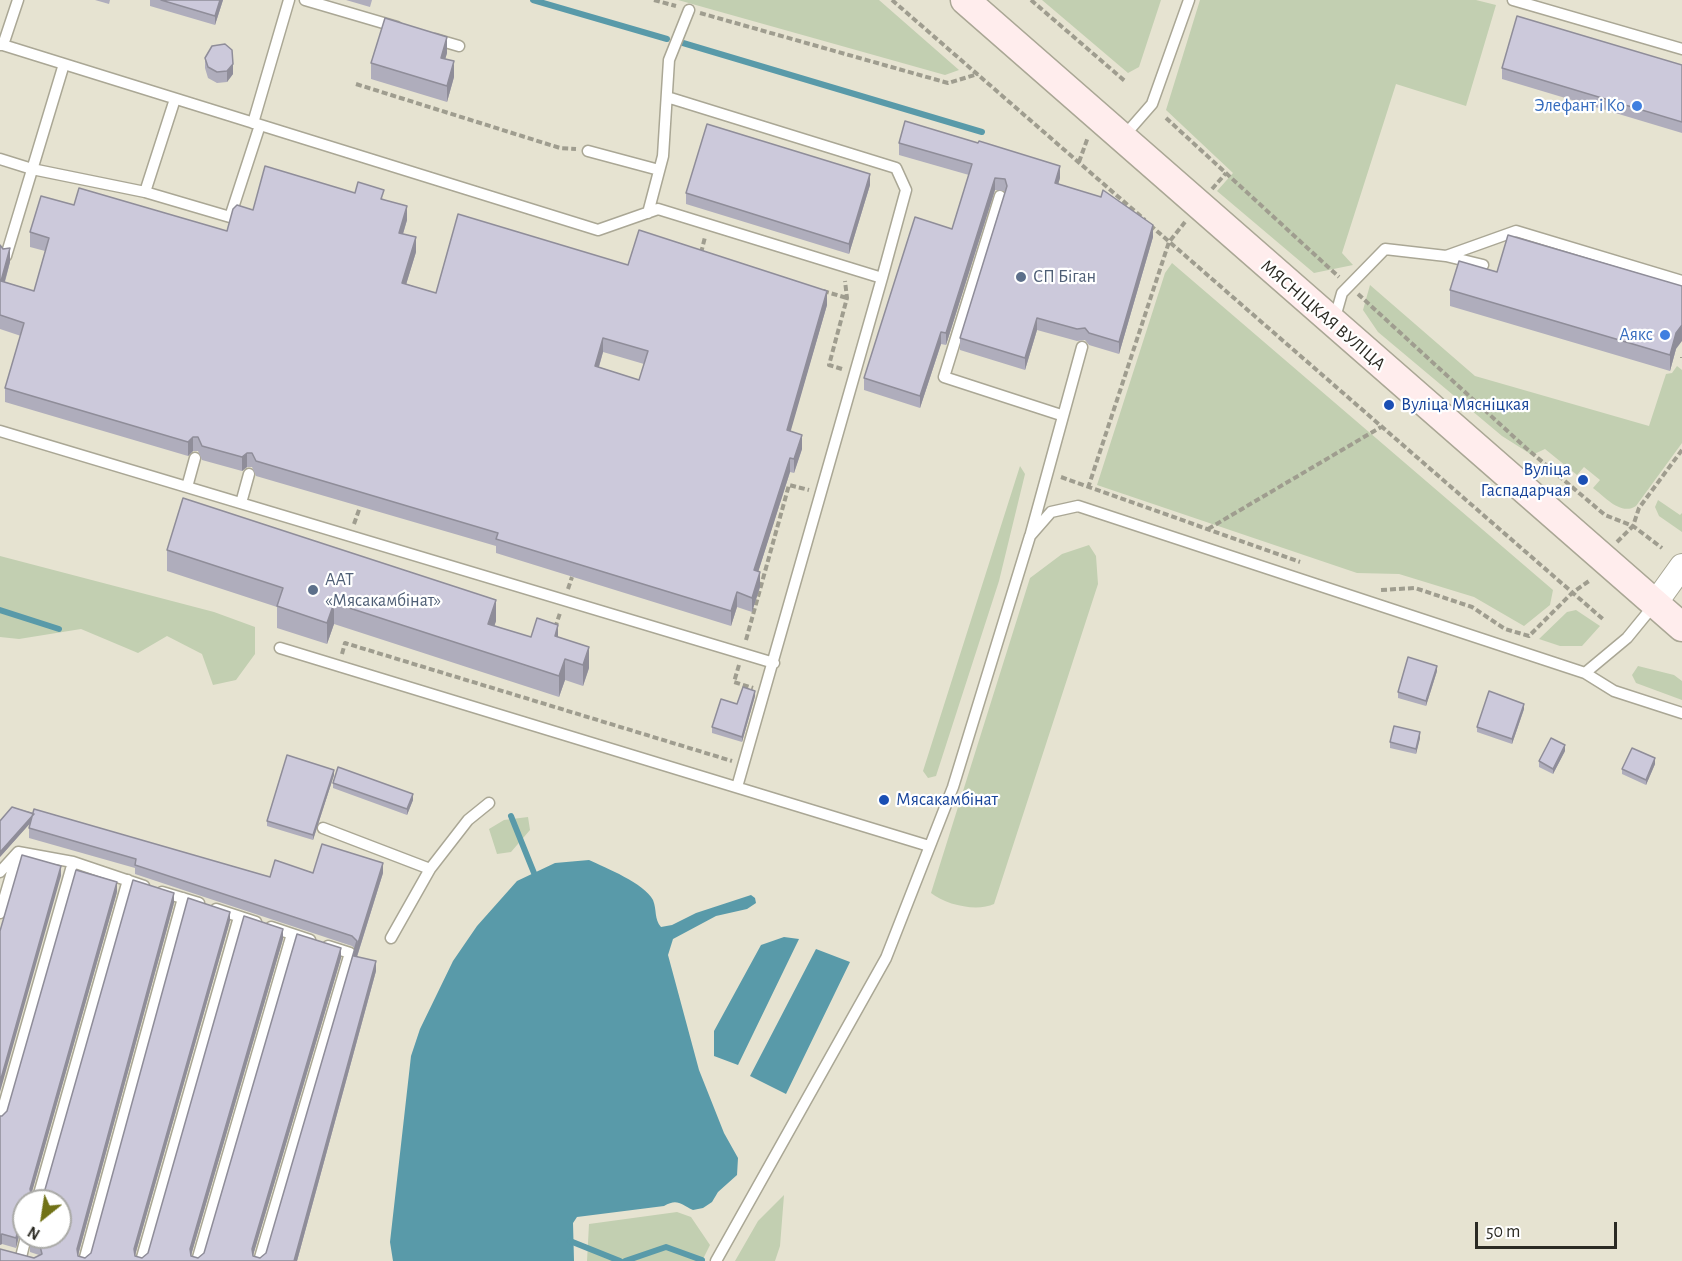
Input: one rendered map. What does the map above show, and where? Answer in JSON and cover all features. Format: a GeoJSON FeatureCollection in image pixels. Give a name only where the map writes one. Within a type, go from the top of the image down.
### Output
{"type":"FeatureCollection","features":[{"type":"Feature","properties":{"kind":"main road","name":"МЯСНІЦКАЯ ВУЛІЦА"},"geometry":{"type":"LineString","coordinates":[[965,0],[1654,605],[1682,627]]}},
{"type":"Feature","properties":{"kind":"street"},"geometry":{"type":"LineString","coordinates":[[1654,605],[1682,566]]}},
{"type":"Feature","properties":{"kind":"lane"},"geometry":{"type":"LineString","coordinates":[[18,0],[1,45],[598,230],[658,209],[882,278]]}},
{"type":"Feature","properties":{"kind":"lane"},"geometry":{"type":"LineString","coordinates":[[0,159],[33,169],[145,192],[230,217],[289,0]]}},
{"type":"Feature","properties":{"kind":"lane"},"geometry":{"type":"LineString","coordinates":[[305,0],[404,30]]}},
{"type":"Feature","properties":{"kind":"lane"},"geometry":{"type":"LineString","coordinates":[[1123,138],[1152,104],[1189,0]]}},
{"type":"Feature","properties":{"kind":"lane"},"geometry":{"type":"LineString","coordinates":[[1513,0],[1682,49]]}},
{"type":"Feature","properties":{"kind":"lane"},"geometry":{"type":"LineString","coordinates":[[648,213],[663,156],[669,60],[689,10]]}},
{"type":"Feature","properties":{"kind":"lane"},"geometry":{"type":"LineString","coordinates":[[426,36],[459,46]]}},
{"type":"Feature","properties":{"kind":"lane"},"geometry":{"type":"LineString","coordinates":[[6,256],[64,64]]}},
{"type":"Feature","properties":{"kind":"lane"},"geometry":{"type":"LineString","coordinates":[[667,97],[896,168],[906,190],[737,788]]}},
{"type":"Feature","properties":{"kind":"lane"},"geometry":{"type":"LineString","coordinates":[[145,192],[175,99]]}},
{"type":"Feature","properties":{"kind":"lane"},"geometry":{"type":"LineString","coordinates":[[588,151],[659,170]]}},
{"type":"Feature","properties":{"kind":"lane"},"geometry":{"type":"LineString","coordinates":[[999,196],[944,377],[1061,415]]}},
{"type":"Feature","properties":{"kind":"lane"},"geometry":{"type":"LineString","coordinates":[[1446,256],[1516,231],[1682,281]]}},
{"type":"Feature","properties":{"kind":"lane"},"geometry":{"type":"LineString","coordinates":[[1333,324],[1342,293],[1385,249],[1446,256],[1483,264]]}},
{"type":"Feature","properties":{"kind":"lane"},"geometry":{"type":"LineString","coordinates":[[716,1261],[885,958],[953,787],[1030,536],[1061,415],[1082,347]]}},
{"type":"Feature","properties":{"kind":"lane"},"geometry":{"type":"LineString","coordinates":[[0,431],[774,663]]}},
{"type":"Feature","properties":{"kind":"lane"},"geometry":{"type":"LineString","coordinates":[[187,487],[195,458]]}},
{"type":"Feature","properties":{"kind":"lane"},"geometry":{"type":"LineString","coordinates":[[241,503],[249,474]]}},
{"type":"Feature","properties":{"kind":"lane"},"geometry":{"type":"LineString","coordinates":[[1030,536],[1051,512],[1078,506],[1586,673],[1614,691],[1682,713]]}},
{"type":"Feature","properties":{"kind":"lane"},"geometry":{"type":"LineString","coordinates":[[1586,673],[1627,638],[1654,605]]}},
{"type":"Feature","properties":{"kind":"lane"},"geometry":{"type":"LineString","coordinates":[[280,648],[929,846]]}},
{"type":"Feature","properties":{"kind":"lane"},"geometry":{"type":"LineString","coordinates":[[392,938],[430,869],[468,820],[489,803]]}},
{"type":"Feature","properties":{"kind":"lane"},"geometry":{"type":"LineString","coordinates":[[323,828],[430,869]]}},
{"type":"Feature","properties":{"kind":"lane"},"geometry":{"type":"LineString","coordinates":[[18,852],[72,862],[350,953],[259,1261]]}},
{"type":"Feature","properties":{"kind":"lane"},"geometry":{"type":"LineString","coordinates":[[0,872],[18,852]]}},
{"type":"Feature","properties":{"kind":"lane"},"geometry":{"type":"LineString","coordinates":[[0,913],[18,852]]}},
{"type":"Feature","properties":{"kind":"lane"},"geometry":{"type":"LineString","coordinates":[[0,1119],[72,862]]}},
{"type":"Feature","properties":{"kind":"lane"},"geometry":{"type":"LineString","coordinates":[[40,1189],[128,880]]}},
{"type":"Feature","properties":{"kind":"lane"},"geometry":{"type":"LineString","coordinates":[[84,1261],[183,898]]}},
{"type":"Feature","properties":{"kind":"lane"},"geometry":{"type":"LineString","coordinates":[[141,1261],[239,917]]}},
{"type":"Feature","properties":{"kind":"lane"},"geometry":{"type":"LineString","coordinates":[[197,1261],[292,934]]}},
{"type":"Feature","properties":{"kind":"lane"},"geometry":{"type":"LineString","coordinates":[[19,1249],[16,1255],[35,1261]]}},
{"type":"Feature","properties":{"kind":"path"},"geometry":{"type":"LineString","coordinates":[[654,0],[948,83],[978,74]]}},
{"type":"Feature","properties":{"kind":"path"},"geometry":{"type":"LineString","coordinates":[[892,0],[1605,620]]}},
{"type":"Feature","properties":{"kind":"path"},"geometry":{"type":"LineString","coordinates":[[1030,0],[1126,82]]}},
{"type":"Feature","properties":{"kind":"path"},"geometry":{"type":"LineString","coordinates":[[356,84],[560,148],[588,151]]}},
{"type":"Feature","properties":{"kind":"path"},"geometry":{"type":"LineString","coordinates":[[1166,118],[1526,448],[1605,515],[1633,526],[1662,548]]}},
{"type":"Feature","properties":{"kind":"path"},"geometry":{"type":"LineString","coordinates":[[1212,189],[1226,173]]}},
{"type":"Feature","properties":{"kind":"path"},"geometry":{"type":"LineString","coordinates":[[1088,488],[1169,242],[1185,221]]}},
{"type":"Feature","properties":{"kind":"path"},"geometry":{"type":"LineString","coordinates":[[708,225],[700,256],[712,259]]}},
{"type":"Feature","properties":{"kind":"path"},"geometry":{"type":"LineString","coordinates":[[843,266],[847,298],[829,365],[855,374]]}},
{"type":"Feature","properties":{"kind":"path"},"geometry":{"type":"LineString","coordinates":[[813,288],[847,298]]}},
{"type":"Feature","properties":{"kind":"path"},"geometry":{"type":"LineString","coordinates":[[1207,529],[1381,426]]}},
{"type":"Feature","properties":{"kind":"path"},"geometry":{"type":"LineString","coordinates":[[1617,543],[1633,526],[1639,508],[1682,450]]}},
{"type":"Feature","properties":{"kind":"path"},"geometry":{"type":"LineString","coordinates":[[1047,471],[1088,488],[1305,564]]}},
{"type":"Feature","properties":{"kind":"path"},"geometry":{"type":"LineString","coordinates":[[765,691],[734,682],[789,485],[821,494]]}},
{"type":"Feature","properties":{"kind":"path"},"geometry":{"type":"LineString","coordinates":[[1371,586],[1382,590],[1415,588],[1472,607],[1505,629],[1529,636],[1572,593],[1589,581]]}},
{"type":"Feature","properties":{"kind":"path"},"geometry":{"type":"LineString","coordinates":[[339,666],[345,643],[744,764]]}},
{"type":"Feature","properties":{"kind":"green space"},"geometry":{"type":"Polygon","coordinates":[[[678,0],[879,0],[959,70],[945,75],[678,0]]]}},
{"type":"Feature","properties":{"kind":"green space"},"geometry":{"type":"Polygon","coordinates":[[[1042,0],[1161,0],[1139,67],[1128,73],[1042,0]]]}},
{"type":"Feature","properties":{"kind":"green space"},"geometry":{"type":"Polygon","coordinates":[[[1200,0],[1476,0],[1496,5],[1466,106],[1396,84],[1342,253],[1353,265],[1314,273],[1217,191],[1233,173],[1166,110],[1200,0]]]}},
{"type":"Feature","properties":{"kind":"green space"},"geometry":{"type":"Polygon","coordinates":[[[1172,263],[1553,590],[1550,605],[1524,626],[1474,597],[1399,574],[1357,573],[1097,485],[1165,273],[1172,263]]]}},
{"type":"Feature","properties":{"kind":"green space"},"geometry":{"type":"Polygon","coordinates":[[[1370,285],[1475,376],[1649,426],[1666,374],[1672,373],[1677,366],[1682,370],[1682,443],[1636,506],[1625,509],[1619,507],[1593,488],[1600,480],[1584,467],[1577,475],[1545,449],[1532,455],[1502,436],[1378,332],[1363,310],[1370,285]]]}},
{"type":"Feature","properties":{"kind":"green space"},"geometry":{"type":"Polygon","coordinates":[[[1020,466],[1025,474],[999,581],[936,776],[928,778],[923,771],[1020,466]]]}},
{"type":"Feature","properties":{"kind":"green space"},"geometry":{"type":"Polygon","coordinates":[[[1658,500],[1680,515],[1682,513],[1682,532],[1659,516],[1655,507],[1658,500]]]}},
{"type":"Feature","properties":{"kind":"green space"},"geometry":{"type":"Polygon","coordinates":[[[1089,545],[1096,556],[1098,584],[994,904],[971,907],[945,901],[931,893],[1030,578],[1062,554],[1089,545]]]}},
{"type":"Feature","properties":{"kind":"green space"},"geometry":{"type":"Polygon","coordinates":[[[0,556],[214,612],[255,627],[255,654],[236,680],[213,685],[202,654],[167,636],[138,653],[81,629],[19,639],[0,637],[0,556]]]}},
{"type":"Feature","properties":{"kind":"green space"},"geometry":{"type":"Polygon","coordinates":[[[1576,610],[1600,626],[1582,646],[1560,646],[1539,639],[1567,612],[1576,610]]]}},
{"type":"Feature","properties":{"kind":"green space"},"geometry":{"type":"Polygon","coordinates":[[[1638,666],[1674,675],[1682,681],[1682,700],[1636,683],[1632,675],[1638,666]]]}},
{"type":"Feature","properties":{"kind":"green space"},"geometry":{"type":"Polygon","coordinates":[[[528,817],[530,830],[511,852],[497,854],[489,829],[504,820],[528,817]]]}},
{"type":"Feature","properties":{"kind":"green space"},"geometry":{"type":"Polygon","coordinates":[[[784,1195],[780,1246],[775,1261],[735,1261],[758,1221],[784,1195]]]}},
{"type":"Feature","properties":{"kind":"green space"},"geometry":{"type":"Polygon","coordinates":[[[677,1212],[691,1217],[710,1245],[702,1261],[587,1261],[589,1224],[677,1212]]]}},
{"type":"Feature","properties":{"kind":"water"},"geometry":{"type":"Polygon","coordinates":[[[589,860],[642,888],[653,900],[657,921],[661,927],[672,925],[696,913],[751,895],[755,898],[756,903],[747,909],[716,916],[673,939],[668,955],[699,1070],[724,1133],[738,1158],[737,1175],[718,1192],[712,1202],[703,1208],[693,1210],[672,1202],[664,1206],[577,1217],[573,1223],[574,1261],[393,1261],[390,1242],[411,1056],[420,1029],[453,961],[477,926],[517,881],[555,863],[589,860]]]}},
{"type":"Feature","properties":{"kind":"water"},"geometry":{"type":"Polygon","coordinates":[[[784,937],[799,939],[738,1065],[714,1056],[714,1031],[761,945],[784,937]]]}},
{"type":"Feature","properties":{"kind":"water"},"geometry":{"type":"Polygon","coordinates":[[[816,949],[850,962],[786,1094],[750,1076],[816,949]]]}},
{"type":"Feature","properties":{"kind":"building"},"geometry":{"type":"Polygon","coordinates":[[[161,0],[220,0],[215,16],[161,0]]]}},
{"type":"Feature","properties":{"kind":"building","name":"Элефант і Ко"},"geometry":{"type":"Polygon","coordinates":[[[1517,16],[1682,65],[1682,122],[1502,68],[1517,16]]]}},
{"type":"Feature","properties":{"kind":"building"},"geometry":{"type":"Polygon","coordinates":[[[385,18],[447,37],[441,58],[454,61],[447,86],[371,63],[385,18]]]}},
{"type":"Feature","properties":{"kind":"building"},"geometry":{"type":"Polygon","coordinates":[[[225,44],[232,50],[233,64],[227,71],[217,72],[208,67],[205,58],[212,46],[225,44]]]}},
{"type":"Feature","properties":{"kind":"building"},"geometry":{"type":"Polygon","coordinates":[[[905,121],[1060,166],[1055,183],[1101,197],[1103,190],[1153,225],[1119,342],[1089,333],[1085,328],[1077,329],[1037,318],[1025,358],[960,338],[1007,186],[1005,179],[995,178],[946,333],[941,332],[920,396],[864,378],[915,217],[952,229],[972,164],[899,143],[905,121]]]}},
{"type":"Feature","properties":{"kind":"building"},"geometry":{"type":"Polygon","coordinates":[[[707,124],[870,174],[849,244],[686,193],[707,124]]]}},
{"type":"Feature","properties":{"kind":"building"},"geometry":{"type":"Polygon","coordinates":[[[265,166],[355,193],[358,182],[384,190],[381,199],[407,206],[399,233],[416,237],[402,283],[436,293],[458,214],[628,265],[639,230],[827,291],[787,430],[802,435],[794,459],[790,458],[754,570],[760,572],[752,598],[737,592],[731,611],[496,539],[498,533],[256,461],[252,453],[247,453],[242,457],[202,446],[198,437],[193,437],[188,442],[5,388],[24,323],[0,315],[0,245],[3,249],[10,248],[1,281],[34,291],[49,238],[30,232],[41,196],[74,205],[79,188],[227,231],[233,209],[237,205],[253,210],[265,166]],[[603,338],[595,366],[639,380],[648,351],[603,338]]]}},
{"type":"Feature","properties":{"kind":"building"},"geometry":{"type":"Polygon","coordinates":[[[1508,235],[1682,286],[1682,325],[1676,333],[1670,355],[1450,290],[1459,261],[1497,272],[1508,235]]]}},
{"type":"Feature","properties":{"kind":"building"},"geometry":{"type":"Polygon","coordinates":[[[183,498],[496,600],[488,624],[531,637],[537,618],[558,625],[555,636],[589,647],[583,665],[565,659],[559,676],[334,603],[327,623],[277,606],[283,588],[167,550],[183,498]]]}},
{"type":"Feature","properties":{"kind":"building"},"geometry":{"type":"Polygon","coordinates":[[[1408,657],[1437,666],[1426,701],[1398,692],[1408,657]]]}},
{"type":"Feature","properties":{"kind":"building"},"geometry":{"type":"Polygon","coordinates":[[[743,687],[755,691],[742,737],[712,727],[721,699],[737,704],[743,687]]]}},
{"type":"Feature","properties":{"kind":"building"},"geometry":{"type":"Polygon","coordinates":[[[1489,691],[1524,704],[1512,739],[1477,727],[1489,691]]]}},
{"type":"Feature","properties":{"kind":"building"},"geometry":{"type":"Polygon","coordinates":[[[1394,726],[1420,732],[1416,749],[1390,742],[1394,726]]]}},
{"type":"Feature","properties":{"kind":"building"},"geometry":{"type":"Polygon","coordinates":[[[1551,738],[1565,745],[1553,769],[1539,761],[1551,738]]]}},
{"type":"Feature","properties":{"kind":"building"},"geometry":{"type":"Polygon","coordinates":[[[1632,748],[1655,758],[1646,780],[1622,769],[1632,748]]]}},
{"type":"Feature","properties":{"kind":"building"},"geometry":{"type":"Polygon","coordinates":[[[287,755],[334,770],[313,835],[267,821],[287,755]]]}},
{"type":"Feature","properties":{"kind":"building"},"geometry":{"type":"Polygon","coordinates":[[[338,767],[413,794],[407,809],[333,783],[338,767]]]}},
{"type":"Feature","properties":{"kind":"building"},"geometry":{"type":"Polygon","coordinates":[[[12,807],[34,814],[0,852],[0,821],[12,807]]]}},
{"type":"Feature","properties":{"kind":"building"},"geometry":{"type":"Polygon","coordinates":[[[34,809],[270,877],[275,860],[313,873],[322,844],[383,863],[354,956],[376,961],[294,1261],[0,1261],[0,1249],[34,1258],[42,1254],[41,1249],[72,1249],[72,1189],[45,1189],[133,880],[174,893],[77,1249],[78,1256],[85,1258],[91,1253],[188,898],[230,912],[134,1249],[135,1256],[142,1258],[148,1253],[244,916],[283,929],[190,1249],[191,1256],[198,1258],[204,1253],[297,934],[341,948],[252,1249],[253,1256],[260,1258],[266,1253],[357,941],[352,936],[135,865],[136,859],[29,828],[34,809]]]}},
{"type":"Feature","properties":{"kind":"building"},"geometry":{"type":"Polygon","coordinates":[[[22,855],[61,866],[0,1082],[0,931],[22,855]]]}},
{"type":"Feature","properties":{"kind":"building"},"geometry":{"type":"Polygon","coordinates":[[[76,870],[117,882],[30,1189],[12,1189],[12,1237],[0,1235],[0,1116],[7,1111],[76,870]]]}},
{"type":"Feature","properties":{"kind":"waterway"},"geometry":{"type":"LineString","coordinates":[[533,0],[667,39]]}},
{"type":"Feature","properties":{"kind":"waterway"},"geometry":{"type":"LineString","coordinates":[[683,43],[982,132]]}},
{"type":"Feature","properties":{"kind":"waterway"},"geometry":{"type":"LineString","coordinates":[[0,610],[59,629]]}},
{"type":"Feature","properties":{"kind":"waterway"},"geometry":{"type":"LineString","coordinates":[[511,816],[534,873]]}},
{"type":"Feature","properties":{"kind":"waterway"},"geometry":{"type":"LineString","coordinates":[[570,1241],[620,1261]]}},
{"type":"Feature","properties":{"kind":"waterway"},"geometry":{"type":"LineString","coordinates":[[625,1261],[666,1247],[702,1260]]}},
{"type":"Feature","properties":{"kind":"place","name":"Элефант і Ко"},"geometry":{"type":"Point","coordinates":[1637,106]}},
{"type":"Feature","properties":{"kind":"place","name":"СП Біган"},"geometry":{"type":"Point","coordinates":[1021,277]}},
{"type":"Feature","properties":{"kind":"place","name":"Аякс"},"geometry":{"type":"Point","coordinates":[1665,335]}},
{"type":"Feature","properties":{"kind":"place","name":"Вуліца Мясніцкая"},"geometry":{"type":"Point","coordinates":[1389,405]}},
{"type":"Feature","properties":{"kind":"place","name":"Вуліца Гаспадарчая"},"geometry":{"type":"Point","coordinates":[1583,480]}},
{"type":"Feature","properties":{"kind":"place","name":"ААТ «Мясакамбінат»"},"geometry":{"type":"Point","coordinates":[313,590]}},
{"type":"Feature","properties":{"kind":"place","name":"Мясакамбінат"},"geometry":{"type":"Point","coordinates":[884,800]}}]}
